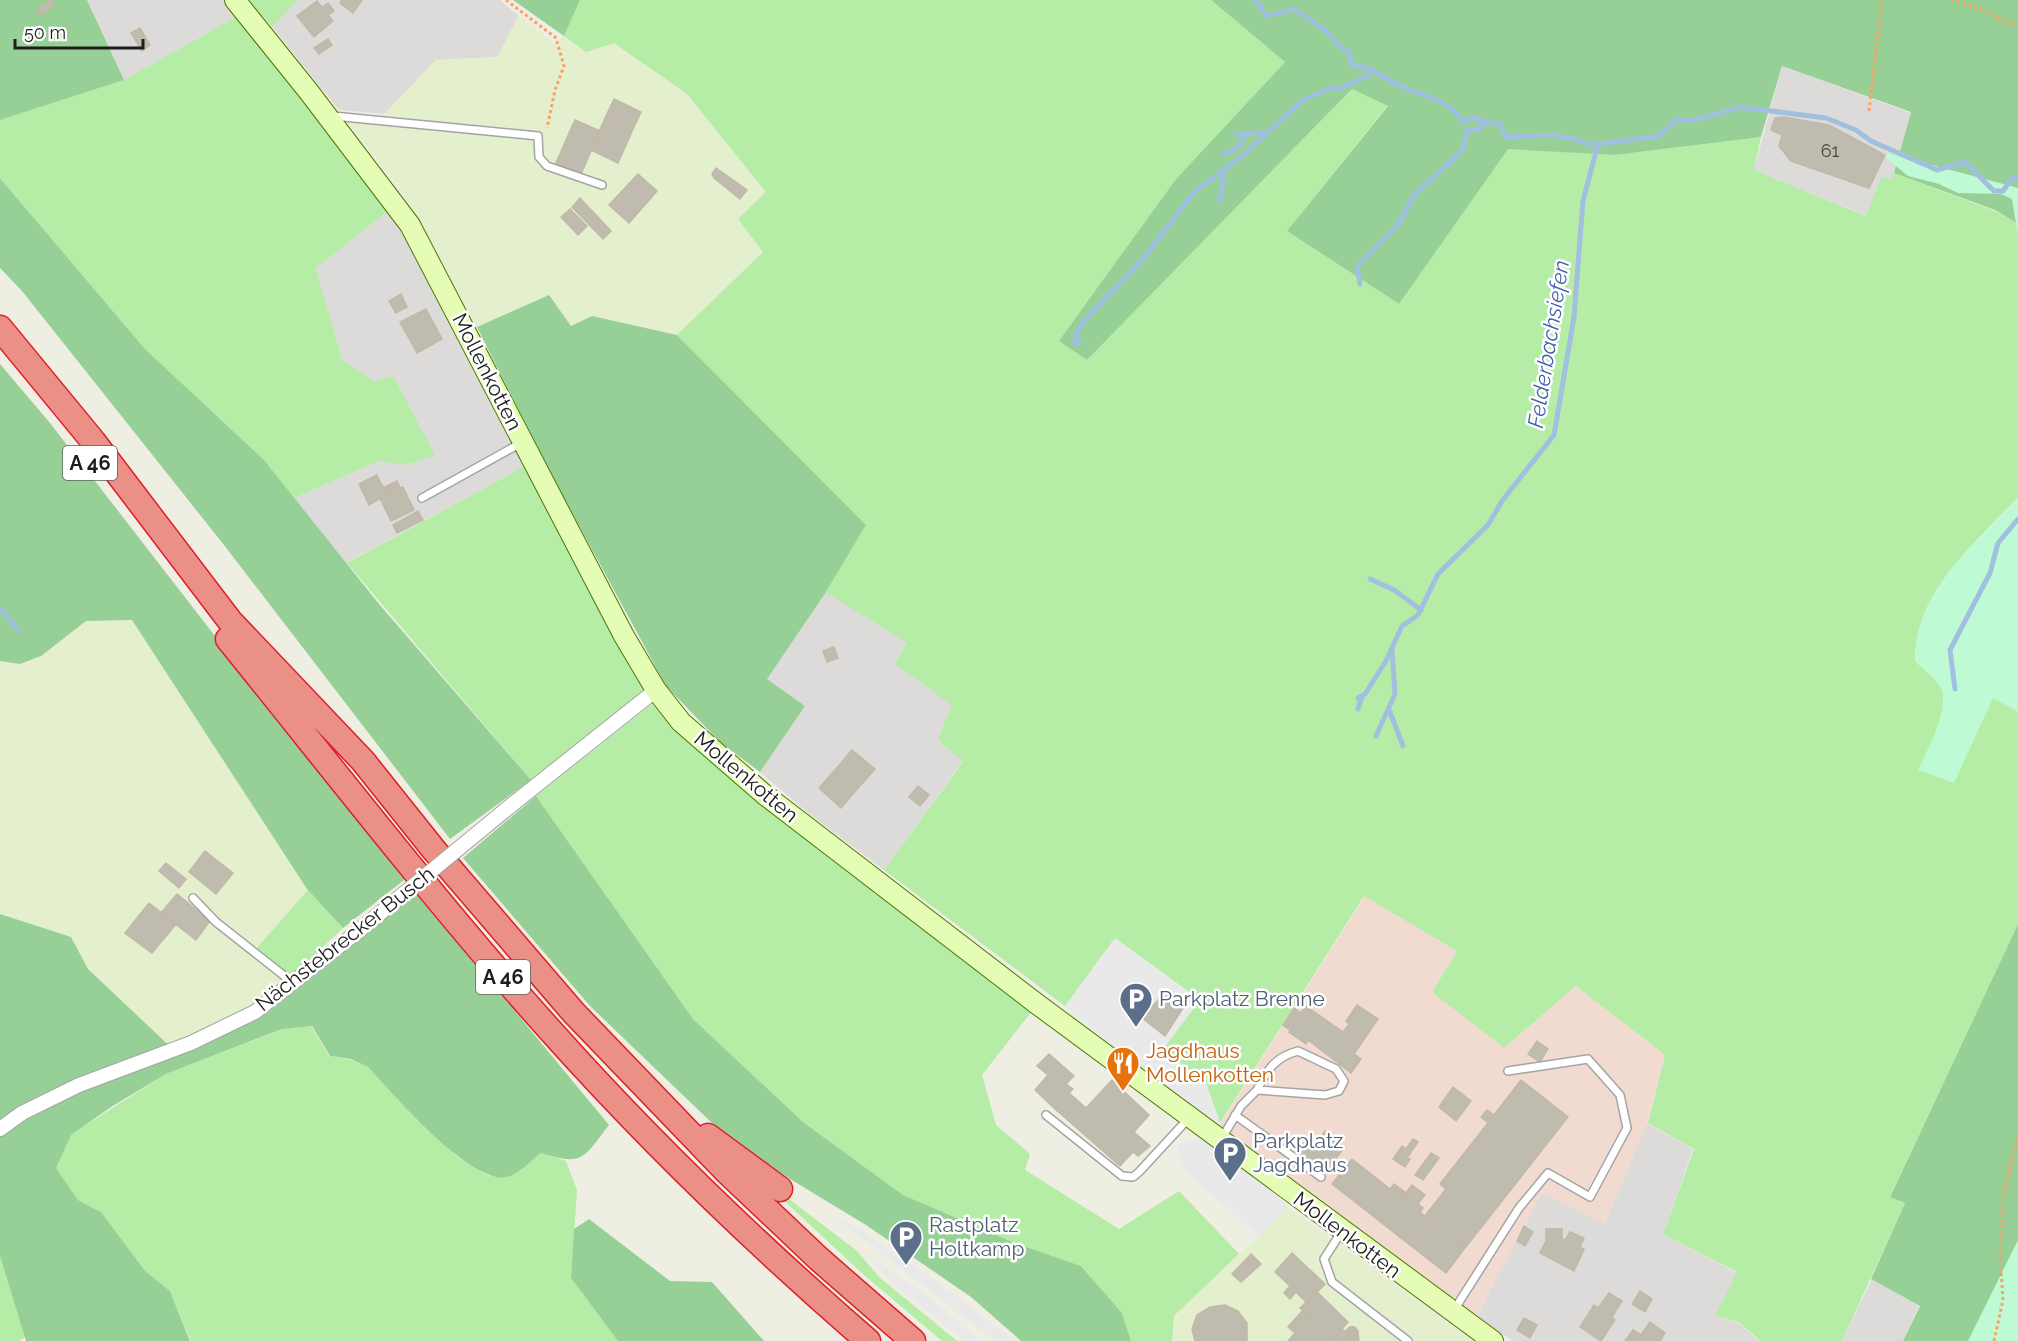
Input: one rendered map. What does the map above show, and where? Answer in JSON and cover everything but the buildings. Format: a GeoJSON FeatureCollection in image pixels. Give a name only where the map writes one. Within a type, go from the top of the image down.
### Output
{"type":"FeatureCollection","features":[{"type":"Feature","properties":{"kind":"highway","name":"A 46"},"geometry":{"type":"LineString","coordinates":[[0,328],[86,433],[230,621],[363,761],[508,939],[648,1092],[725,1170],[819,1259],[913,1341]]}},
{"type":"Feature","properties":{"kind":"highway","name":"A 46"},"geometry":{"type":"LineString","coordinates":[[0,353],[410,866],[501,974],[629,1116],[802,1284],[868,1341]]}},
{"type":"Feature","properties":{"kind":"highway"},"geometry":{"type":"LineString","coordinates":[[648,1092],[780,1189]]}},
{"type":"Feature","properties":{"kind":"main road","name":"Mollenkotten"},"geometry":{"type":"LineString","coordinates":[[235,0],[328,116],[410,225],[624,636],[656,690],[681,722],[765,795],[1220,1140],[1493,1341]]}},
{"type":"Feature","properties":{"kind":"street","name":"Nächstebrecker Busch"},"geometry":{"type":"LineString","coordinates":[[0,1129],[22,1113],[79,1085],[191,1043],[255,1012],[656,690]]}},
{"type":"Feature","properties":{"kind":"lane"},"geometry":{"type":"LineString","coordinates":[[328,116],[537,136],[539,157],[547,166],[602,186]]}},
{"type":"Feature","properties":{"kind":"lane"},"geometry":{"type":"LineString","coordinates":[[422,498],[523,441]]}},
{"type":"Feature","properties":{"kind":"lane"},"geometry":{"type":"LineString","coordinates":[[193,898],[216,922],[292,982]]}},
{"type":"Feature","properties":{"kind":"lane"},"geometry":{"type":"LineString","coordinates":[[1220,1140],[1235,1115],[1257,1090],[1268,1067],[1283,1055],[1298,1051],[1336,1069],[1344,1081],[1339,1091],[1325,1095],[1257,1090]]}},
{"type":"Feature","properties":{"kind":"lane"},"geometry":{"type":"LineString","coordinates":[[1452,1312],[1519,1208],[1548,1173],[1590,1197],[1627,1128],[1620,1095],[1588,1059],[1508,1071]]}},
{"type":"Feature","properties":{"kind":"lane"},"geometry":{"type":"LineString","coordinates":[[1046,1115],[1122,1176],[1129,1177],[1139,1172],[1190,1117]]}},
{"type":"Feature","properties":{"kind":"lane"},"geometry":{"type":"LineString","coordinates":[[1235,1115],[1321,1177]]}},
{"type":"Feature","properties":{"kind":"lane"},"geometry":{"type":"LineString","coordinates":[[1342,1231],[1324,1259],[1332,1282],[1408,1341]]}},
{"type":"Feature","properties":{"kind":"path"},"geometry":{"type":"LineString","coordinates":[[506,0],[556,38],[564,66],[555,90],[547,128],[537,136]]}},
{"type":"Feature","properties":{"kind":"path"},"geometry":{"type":"LineString","coordinates":[[1869,111],[1882,0]]}},
{"type":"Feature","properties":{"kind":"path"},"geometry":{"type":"LineString","coordinates":[[1951,0],[1970,4],[2018,26]]}},
{"type":"Feature","properties":{"kind":"path"},"geometry":{"type":"LineString","coordinates":[[1994,1341],[2003,1300],[2000,1255],[2003,1194],[2018,1137]]}},
{"type":"Feature","properties":{"kind":"shaded area"},"geometry":{"type":"Polygon","coordinates":[[[87,0],[229,0],[241,14],[124,80],[87,0]]]}},
{"type":"Feature","properties":{"kind":"shaded area"},"geometry":{"type":"Polygon","coordinates":[[[298,0],[500,0],[519,16],[498,57],[436,60],[385,114],[339,110],[272,27],[298,0]]]}},
{"type":"Feature","properties":{"kind":"shaded area"},"geometry":{"type":"Polygon","coordinates":[[[1782,66],[1911,113],[1892,179],[1881,177],[1867,216],[1754,170],[1782,66]]]}},
{"type":"Feature","properties":{"kind":"shaded area"},"geometry":{"type":"Polygon","coordinates":[[[388,211],[431,283],[525,466],[346,563],[294,498],[379,461],[404,465],[375,382],[342,360],[316,268],[388,211]]]}},
{"type":"Feature","properties":{"kind":"shaded area"},"geometry":{"type":"Polygon","coordinates":[[[826,591],[908,643],[953,705],[963,761],[884,870],[808,813],[760,772],[805,706],[766,679],[826,591]]]}},
{"type":"Feature","properties":{"kind":"shaded area"},"geometry":{"type":"Polygon","coordinates":[[[1365,896],[1457,951],[1432,992],[1504,1048],[1576,986],[1665,1055],[1648,1121],[1605,1224],[1542,1193],[1476,1318],[1217,1129],[1365,896]]]}},
{"type":"Feature","properties":{"kind":"shaded area","name":"Parkplatz Brenne"},"geometry":{"type":"Polygon","coordinates":[[[1115,938],[1200,1000],[1163,1049],[1206,1083],[1220,1123],[1217,1129],[1065,1007],[1115,938]]]}},
{"type":"Feature","properties":{"kind":"shaded area"},"geometry":{"type":"Polygon","coordinates":[[[1647,1123],[1693,1149],[1663,1234],[1737,1273],[1715,1316],[1739,1323],[1759,1341],[1513,1341],[1477,1318],[1508,1253],[1542,1193],[1605,1223],[1647,1123]]]}},
{"type":"Feature","properties":{"kind":"shaded area","name":"Parkplatz Jagdhaus"},"geometry":{"type":"Polygon","coordinates":[[[1205,1139],[1276,1194],[1288,1208],[1260,1237],[1185,1171],[1178,1150],[1180,1143],[1205,1139]]]}},
{"type":"Feature","properties":{"kind":"shaded area","name":"Rastplatz Holtkamp"},"geometry":{"type":"Polygon","coordinates":[[[832,1215],[865,1233],[949,1290],[1014,1341],[995,1341],[832,1215]]]}},
{"type":"Feature","properties":{"kind":"shaded area"},"geometry":{"type":"Polygon","coordinates":[[[869,1256],[923,1293],[981,1341],[965,1341],[891,1282],[869,1256]]]}},
{"type":"Feature","properties":{"kind":"shaded area"},"geometry":{"type":"Polygon","coordinates":[[[1872,1279],[1919,1306],[1903,1341],[1842,1341],[1872,1279]]]}},
{"type":"Feature","properties":{"kind":"green space"},"geometry":{"type":"Polygon","coordinates":[[[0,0],[87,0],[124,80],[0,120],[0,0]]]}},
{"type":"Feature","properties":{"kind":"green space"},"geometry":{"type":"Polygon","coordinates":[[[249,0],[298,0],[272,27],[249,0]]]}},
{"type":"Feature","properties":{"kind":"green space"},"geometry":{"type":"Polygon","coordinates":[[[513,0],[580,0],[564,36],[513,0]]]}},
{"type":"Feature","properties":{"kind":"green space"},"geometry":{"type":"Polygon","coordinates":[[[580,0],[1211,0],[1285,62],[1176,179],[1060,341],[1087,360],[1352,89],[1388,105],[1287,231],[1399,304],[1508,148],[1615,155],[1761,137],[1754,170],[1866,216],[1881,177],[1892,179],[1894,173],[1995,211],[2018,224],[2018,924],[1890,1196],[1905,1203],[1842,1341],[1760,1341],[1739,1322],[1715,1316],[1737,1272],[1663,1234],[1694,1149],[1648,1123],[1665,1055],[1576,986],[1504,1048],[1432,992],[1457,951],[1364,896],[1220,1123],[1206,1083],[1163,1049],[1200,1000],[1115,938],[1065,1006],[884,870],[963,762],[938,739],[952,705],[895,664],[907,643],[826,592],[866,525],[677,335],[763,252],[738,219],[766,192],[687,94],[614,43],[586,52],[564,36],[580,0]]]}},
{"type":"Feature","properties":{"kind":"green space"},"geometry":{"type":"Polygon","coordinates":[[[1211,0],[2018,0],[2018,224],[1995,210],[1894,173],[1911,112],[1782,66],[1761,137],[1615,155],[1508,149],[1399,304],[1287,231],[1388,106],[1352,89],[1087,360],[1059,341],[1176,179],[1285,62],[1211,0]]]}},
{"type":"Feature","properties":{"kind":"green space"},"geometry":{"type":"Polygon","coordinates":[[[241,14],[388,211],[316,268],[342,360],[375,382],[393,376],[435,455],[404,465],[379,461],[294,498],[264,460],[145,349],[0,178],[0,120],[124,80],[241,14]]]}},
{"type":"Feature","properties":{"kind":"green space"},"geometry":{"type":"Polygon","coordinates":[[[519,15],[554,44],[564,36],[586,52],[614,43],[687,94],[767,192],[738,219],[764,251],[677,335],[593,316],[571,326],[549,296],[477,327],[413,208],[348,122],[381,122],[384,114],[436,60],[497,57],[519,15]]]}},
{"type":"Feature","properties":{"kind":"green space"},"geometry":{"type":"Polygon","coordinates":[[[1887,153],[2018,188],[2018,236],[2012,199],[2001,194],[1958,193],[1939,184],[1908,176],[1885,157],[1887,153]]]}},
{"type":"Feature","properties":{"kind":"green space"},"geometry":{"type":"Polygon","coordinates":[[[0,178],[145,349],[264,460],[379,604],[531,780],[450,839],[224,545],[22,291],[0,268],[0,178]]]}},
{"type":"Feature","properties":{"kind":"green space"},"geometry":{"type":"Polygon","coordinates":[[[549,295],[571,326],[592,316],[677,335],[866,525],[826,592],[767,679],[805,706],[760,772],[720,742],[666,686],[544,461],[477,327],[549,295]]]}},
{"type":"Feature","properties":{"kind":"green space"},"geometry":{"type":"Polygon","coordinates":[[[0,364],[50,423],[404,880],[343,928],[307,889],[132,620],[86,621],[41,656],[20,664],[0,661],[0,364]]]}},
{"type":"Feature","properties":{"kind":"green space"},"geometry":{"type":"Polygon","coordinates":[[[525,466],[645,690],[531,780],[347,563],[525,466]]]}},
{"type":"Feature","properties":{"kind":"green space"},"geometry":{"type":"Polygon","coordinates":[[[2018,497],[2018,712],[1993,698],[1954,783],[1918,770],[1937,727],[1943,703],[1939,685],[1915,661],[1917,636],[1936,591],[1950,570],[2018,497]]]}},
{"type":"Feature","properties":{"kind":"green space"},"geometry":{"type":"Polygon","coordinates":[[[132,620],[308,890],[255,950],[223,922],[218,927],[286,981],[249,1009],[193,1038],[168,1045],[88,969],[71,937],[0,914],[0,661],[20,664],[41,656],[86,621],[132,620]]]}},
{"type":"Feature","properties":{"kind":"green space"},"geometry":{"type":"Polygon","coordinates":[[[652,704],[817,849],[1032,1011],[982,1075],[996,1125],[1030,1154],[1025,1170],[1119,1229],[1179,1191],[1239,1254],[1174,1316],[1172,1341],[1131,1341],[1122,1313],[1081,1266],[1015,1243],[903,1195],[803,1122],[693,1019],[536,796],[652,704]]]}},
{"type":"Feature","properties":{"kind":"green space"},"geometry":{"type":"Polygon","coordinates":[[[536,796],[693,1019],[803,1122],[903,1195],[1015,1243],[1081,1266],[1122,1313],[1131,1341],[1021,1341],[971,1297],[866,1225],[737,1147],[590,1006],[463,858],[536,796]]]}},
{"type":"Feature","properties":{"kind":"green space"},"geometry":{"type":"Polygon","coordinates":[[[308,890],[343,928],[291,977],[255,950],[308,890]]]}},
{"type":"Feature","properties":{"kind":"green space"},"geometry":{"type":"Polygon","coordinates":[[[417,893],[609,1125],[588,1152],[575,1159],[541,1153],[511,1176],[491,1175],[473,1167],[433,1135],[368,1067],[351,1059],[330,1056],[312,1026],[282,1029],[166,1074],[111,1107],[71,1135],[56,1168],[78,1200],[101,1212],[145,1271],[170,1291],[190,1341],[26,1341],[0,1256],[0,914],[71,937],[88,969],[179,1055],[267,1013],[417,893]]]}},
{"type":"Feature","properties":{"kind":"green space"},"geometry":{"type":"Polygon","coordinates":[[[2018,924],[2018,1341],[1903,1341],[1920,1306],[1871,1279],[1905,1203],[1890,1197],[2018,924]]]}},
{"type":"Feature","properties":{"kind":"green space"},"geometry":{"type":"Polygon","coordinates":[[[311,1026],[329,1056],[352,1060],[370,1068],[456,1156],[486,1175],[508,1177],[541,1153],[566,1161],[577,1190],[571,1278],[618,1341],[191,1341],[170,1291],[145,1272],[101,1212],[78,1200],[56,1168],[70,1135],[166,1074],[283,1029],[311,1026]]]}},
{"type":"Feature","properties":{"kind":"green space"},"geometry":{"type":"Polygon","coordinates":[[[780,1197],[789,1199],[857,1251],[879,1277],[957,1341],[942,1341],[864,1275],[780,1197]]]}},
{"type":"Feature","properties":{"kind":"green space"},"geometry":{"type":"Polygon","coordinates":[[[1288,1208],[1473,1341],[1172,1341],[1174,1317],[1288,1208]]]}},
{"type":"Feature","properties":{"kind":"green space"},"geometry":{"type":"Polygon","coordinates":[[[589,1219],[670,1281],[712,1282],[764,1341],[618,1341],[571,1278],[574,1229],[589,1219]]]}},
{"type":"Feature","properties":{"kind":"green space"},"geometry":{"type":"Polygon","coordinates":[[[2018,1240],[2018,1341],[1968,1341],[2018,1240]]]}},
{"type":"Feature","properties":{"kind":"green space"},"geometry":{"type":"Polygon","coordinates":[[[0,1256],[25,1337],[19,1341],[0,1341],[0,1256]]]}},
{"type":"Feature","properties":{"kind":"waterway"},"geometry":{"type":"LineString","coordinates":[[1255,0],[1267,16],[1294,9],[1324,29],[1340,47],[1350,52],[1350,64],[1370,69]]}},
{"type":"Feature","properties":{"kind":"waterway"},"geometry":{"type":"LineString","coordinates":[[1073,343],[1080,342],[1075,336],[1083,322],[1143,259],[1194,192],[1242,156],[1303,100],[1333,87],[1339,89],[1367,76],[1370,69],[1401,86],[1447,105],[1463,122],[1473,118],[1487,122]]}},
{"type":"Feature","properties":{"kind":"waterway"},"geometry":{"type":"LineString","coordinates":[[1360,284],[1357,266],[1396,227],[1416,193],[1463,150],[1467,130],[1479,129],[1487,122],[1501,124],[1506,137],[1552,135],[1576,139],[1587,144],[1598,144],[1659,136],[1676,120],[1695,120],[1740,107],[1826,118],[1856,130],[1871,141],[1937,170],[1965,162],[1994,191],[2003,191],[2013,177],[2018,177]]}},
{"type":"Feature","properties":{"kind":"waterway"},"geometry":{"type":"LineString","coordinates":[[1235,134],[1266,133]]}},
{"type":"Feature","properties":{"kind":"waterway"},"geometry":{"type":"LineString","coordinates":[[1224,153],[1237,147],[1246,135]]}},
{"type":"Feature","properties":{"kind":"waterway","name":"Felderbachsiefen"},"geometry":{"type":"LineString","coordinates":[[1358,698],[1365,694],[1386,661],[1402,626],[1418,615],[1438,574],[1488,525],[1502,501],[1554,435],[1574,317],[1583,201],[1598,144]]}},
{"type":"Feature","properties":{"kind":"waterway"},"geometry":{"type":"LineString","coordinates":[[1220,201],[1224,169]]}},
{"type":"Feature","properties":{"kind":"waterway"},"geometry":{"type":"LineString","coordinates":[[1955,689],[1950,650],[1990,573],[1998,543],[2018,519]]}},
{"type":"Feature","properties":{"kind":"waterway"},"geometry":{"type":"LineString","coordinates":[[1370,579],[1394,590],[1421,610]]}},
{"type":"Feature","properties":{"kind":"waterway"},"geometry":{"type":"LineString","coordinates":[[0,608],[18,630]]}},
{"type":"Feature","properties":{"kind":"waterway"},"geometry":{"type":"LineString","coordinates":[[1376,736],[1395,694],[1392,650]]}},
{"type":"Feature","properties":{"kind":"waterway"},"geometry":{"type":"LineString","coordinates":[[1358,709],[1362,696]]}},
{"type":"Feature","properties":{"kind":"waterway"},"geometry":{"type":"LineString","coordinates":[[1390,712],[1403,746]]}},
{"type":"Feature","properties":{"kind":"place","name":"Parkplatz Brenne"},"geometry":{"type":"Point","coordinates":[1136,1028]}},
{"type":"Feature","properties":{"kind":"place","name":"Jagdhaus Mollenkotten"},"geometry":{"type":"Point","coordinates":[1123,1092]}},
{"type":"Feature","properties":{"kind":"place","name":"Parkplatz Jagdhaus"},"geometry":{"type":"Point","coordinates":[1230,1182]}},
{"type":"Feature","properties":{"kind":"place","name":"Rastplatz Holtkamp"},"geometry":{"type":"Point","coordinates":[906,1266]}}]}
